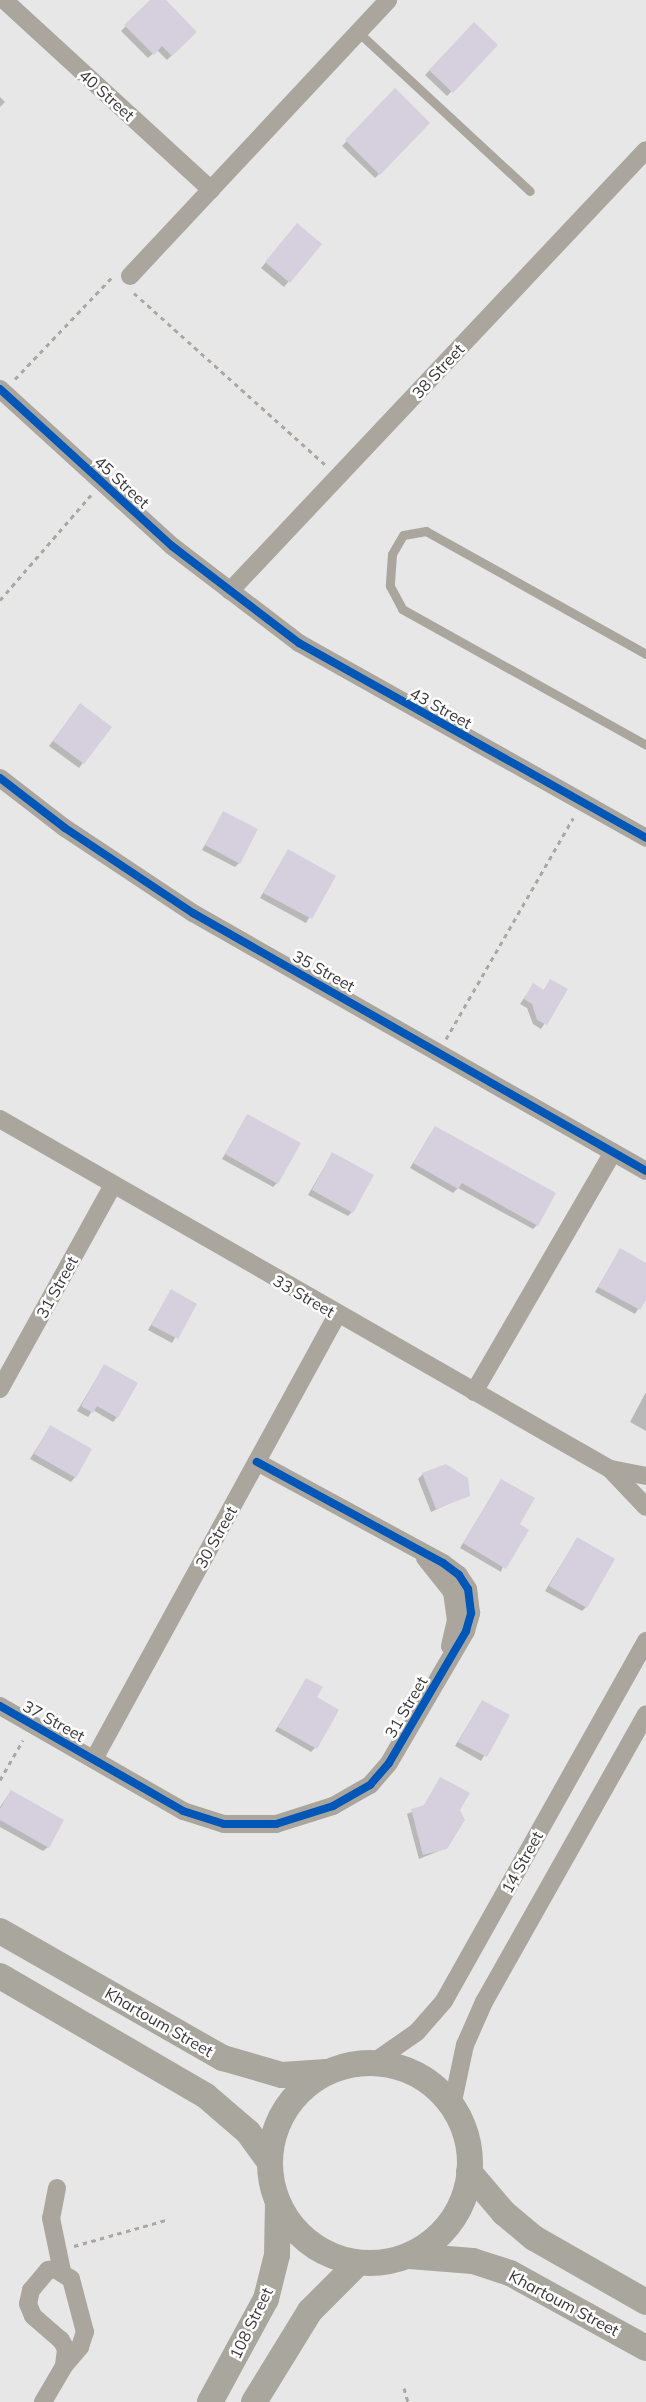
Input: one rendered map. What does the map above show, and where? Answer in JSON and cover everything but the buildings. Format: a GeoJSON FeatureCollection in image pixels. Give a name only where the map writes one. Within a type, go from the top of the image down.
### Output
{"type":"FeatureCollection","features":[{"type":"Feature","properties":{"kind":"main road","name":"Khartoum Street"},"geometry":{"type":"LineString","coordinates":[[0,1931],[222,2058],[282,2075],[329,2071]]}},
{"type":"Feature","properties":{"kind":"main road"},"geometry":{"type":"LineString","coordinates":[[0,1976],[206,2096],[241,2126],[269,2162]]}},
{"type":"Feature","properties":{"kind":"main road"},"geometry":{"type":"LineString","coordinates":[[374,2062],[418,2075],[452,2106],[469,2149],[470,2172],[457,2213],[444,2230],[409,2256],[384,2263],[358,2263],[333,2257],[310,2244],[291,2226],[278,2204],[269,2162],[272,2139],[293,2098],[329,2071],[374,2062]]}},
{"type":"Feature","properties":{"kind":"main road"},"geometry":{"type":"LineString","coordinates":[[470,2172],[504,2213],[534,2238],[646,2302]]}},
{"type":"Feature","properties":{"kind":"main road","name":"108 Street"},"geometry":{"type":"LineString","coordinates":[[210,2402],[266,2299],[277,2255],[278,2204]]}},
{"type":"Feature","properties":{"kind":"main road","name":"Khartoum Street"},"geometry":{"type":"LineString","coordinates":[[409,2256],[462,2259],[510,2273],[646,2348]]}},
{"type":"Feature","properties":{"kind":"main road"},"geometry":{"type":"LineString","coordinates":[[254,2402],[310,2311],[358,2263]]}},
{"type":"Feature","properties":{"kind":"street","name":"40 Street"},"geometry":{"type":"LineString","coordinates":[[4,0],[212,189]]}},
{"type":"Feature","properties":{"kind":"street"},"geometry":{"type":"LineString","coordinates":[[125,281],[388,0]]}},
{"type":"Feature","properties":{"kind":"street","name":"38 Street"},"geometry":{"type":"LineString","coordinates":[[230,591],[646,150]]}},
{"type":"Feature","properties":{"kind":"street","name":"45 Street"},"geometry":{"type":"LineString","coordinates":[[2,390],[102,482],[230,591]]}},
{"type":"Feature","properties":{"kind":"street","name":"43 Street"},"geometry":{"type":"LineString","coordinates":[[230,591],[328,661],[582,802],[645,834]]}},
{"type":"Feature","properties":{"kind":"street","name":"35 Street"},"geometry":{"type":"LineString","coordinates":[[0,778],[65,828],[193,913],[439,1051],[646,1171]]}},
{"type":"Feature","properties":{"kind":"street","name":"33 Street"},"geometry":{"type":"LineString","coordinates":[[0,1119],[337,1315],[610,1469],[646,1507]]}},
{"type":"Feature","properties":{"kind":"street"},"geometry":{"type":"LineString","coordinates":[[474,1392],[613,1152]]}},
{"type":"Feature","properties":{"kind":"street","name":"31 Street"},"geometry":{"type":"LineString","coordinates":[[0,1389],[113,1185]]}},
{"type":"Feature","properties":{"kind":"street","name":"30 Street"},"geometry":{"type":"LineString","coordinates":[[94,1759],[337,1315]]}},
{"type":"Feature","properties":{"kind":"street","name":"31 Street"},"geometry":{"type":"LineString","coordinates":[[94,1759],[196,1816],[242,1826],[276,1824],[333,1806],[370,1785],[389,1763],[444,1668],[457,1610],[445,1581],[414,1549],[257,1462]]}},
{"type":"Feature","properties":{"kind":"street","name":"33 Street"},"geometry":{"type":"LineString","coordinates":[[610,1469],[646,1476]]}},
{"type":"Feature","properties":{"kind":"street","name":"14 Street"},"geometry":{"type":"LineString","coordinates":[[374,2062],[417,2032],[444,2001],[646,1641]]}},
{"type":"Feature","properties":{"kind":"street","name":"37 Street"},"geometry":{"type":"LineString","coordinates":[[0,1706],[94,1759]]}},
{"type":"Feature","properties":{"kind":"street"},"geometry":{"type":"LineString","coordinates":[[452,2106],[465,2045],[484,2002],[646,1715]]}},
{"type":"Feature","properties":{"kind":"street"},"geometry":{"type":"LineString","coordinates":[[44,2402],[64,2366],[80,2347],[85,2323],[71,2280],[62,2271],[57,2251],[51,2212],[57,2188]]}},
{"type":"Feature","properties":{"kind":"street"},"geometry":{"type":"LineString","coordinates":[[62,2271],[48,2270],[31,2290],[28,2304],[33,2316],[61,2340],[66,2349],[64,2366]]}},
{"type":"Feature","properties":{"kind":"lane"},"geometry":{"type":"LineString","coordinates":[[358,32],[530,191]]}},
{"type":"Feature","properties":{"kind":"lane"},"geometry":{"type":"LineString","coordinates":[[646,654],[435,535],[410,532],[403,535],[392,554],[392,595],[410,614],[646,745]]}},
{"type":"Feature","properties":{"kind":"path"},"geometry":{"type":"LineString","coordinates":[[2,390],[125,281],[339,476]]}},
{"type":"Feature","properties":{"kind":"path"},"geometry":{"type":"LineString","coordinates":[[0,600],[102,482]]}},
{"type":"Feature","properties":{"kind":"path"},"geometry":{"type":"LineString","coordinates":[[439,1051],[582,802]]}},
{"type":"Feature","properties":{"kind":"path"},"geometry":{"type":"LineString","coordinates":[[0,1780],[32,1724]]}},
{"type":"Feature","properties":{"kind":"path"},"geometry":{"type":"LineString","coordinates":[[57,2251],[166,2220]]}},
{"type":"Feature","properties":{"kind":"path"},"geometry":{"type":"LineString","coordinates":[[404,2388],[408,2402]]}},
{"type":"Feature","properties":{"kind":"cycle path"},"geometry":{"type":"LineString","coordinates":[[0,389],[172,546],[299,643],[646,838]]}},
{"type":"Feature","properties":{"kind":"cycle path"},"geometry":{"type":"LineString","coordinates":[[0,778],[65,828],[193,913],[646,1171]]}},
{"type":"Feature","properties":{"kind":"cycle path"},"geometry":{"type":"LineString","coordinates":[[0,1706],[183,1811],[224,1824],[276,1824],[333,1806],[370,1785],[389,1763],[466,1631],[471,1613],[468,1589],[459,1575],[443,1563],[257,1462]]}}]}
